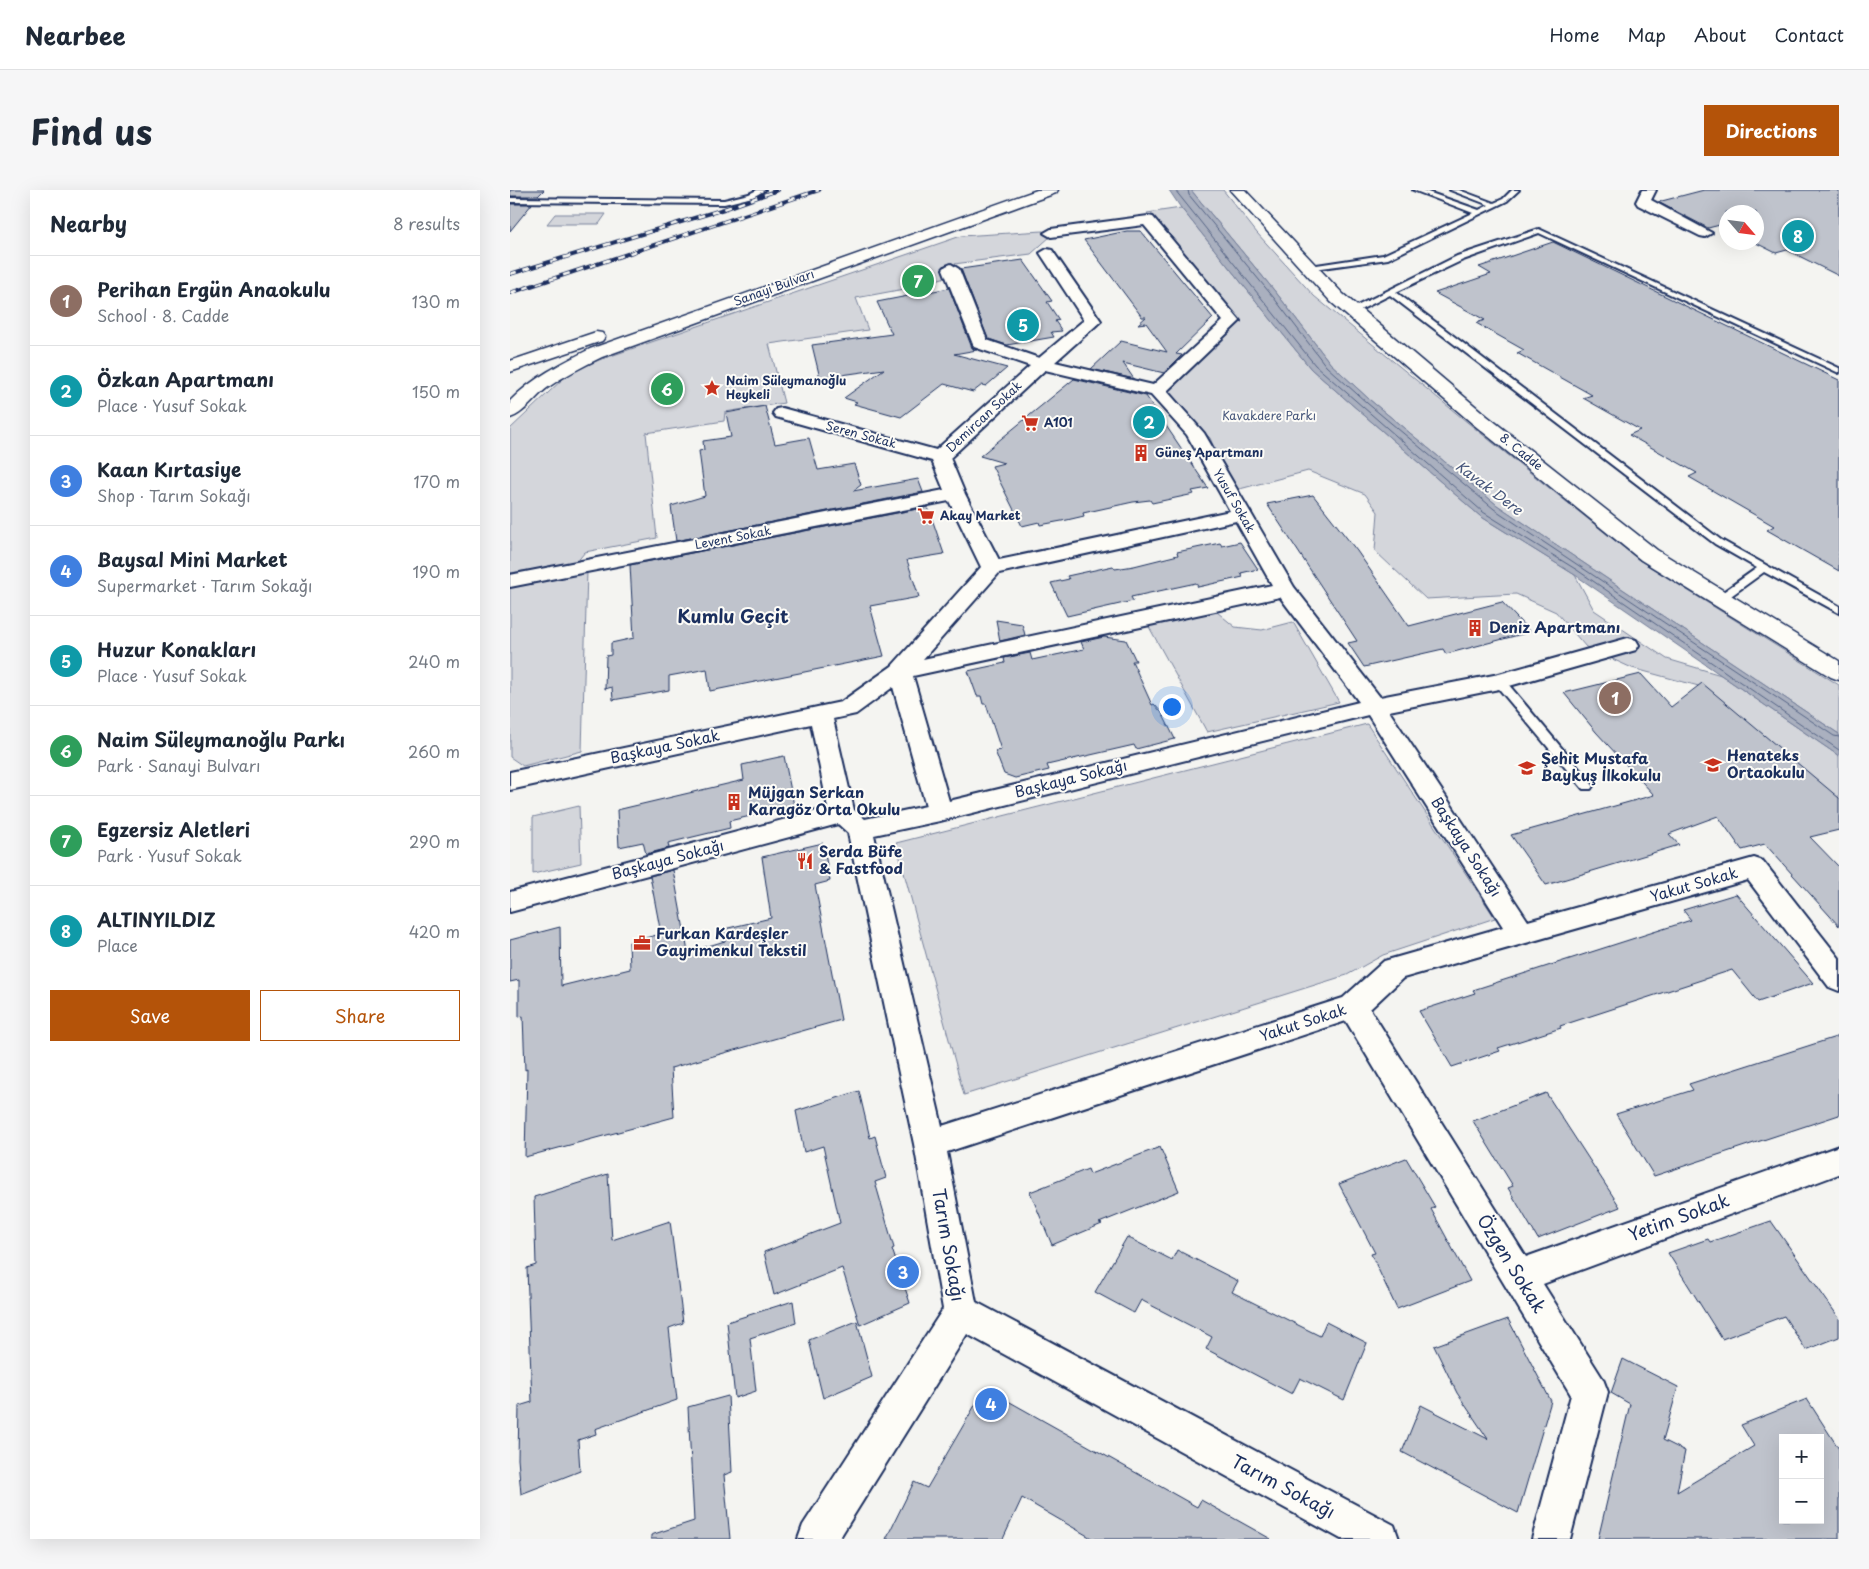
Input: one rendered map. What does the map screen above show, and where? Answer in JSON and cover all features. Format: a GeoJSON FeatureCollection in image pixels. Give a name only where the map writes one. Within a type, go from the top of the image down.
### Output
{"type":"FeatureCollection","features":[{"type":"Feature","properties":{"kind":"main road","name":"Sanayi Bulvarı"},"geometry":{"type":"LineString","coordinates":[[510,367],[1009,190]]}},
{"type":"Feature","properties":{"kind":"main road","name":"Sanayi Bulvarı"},"geometry":{"type":"LineString","coordinates":[[510,412],[523,397],[560,372],[596,353],[1051,190]]}},
{"type":"Feature","properties":{"kind":"main road","name":"8. Cadde"},"geometry":{"type":"LineString","coordinates":[[1237,190],[1351,311],[1480,420],[1649,555],[1839,672]]}},
{"type":"Feature","properties":{"kind":"street"},"geometry":{"type":"LineString","coordinates":[[1649,190],[1644,202],[1705,233]]}},
{"type":"Feature","properties":{"kind":"street"},"geometry":{"type":"LineString","coordinates":[[951,269],[980,343],[1042,364],[1157,391],[1232,321],[1148,220],[1051,233]]}},
{"type":"Feature","properties":{"kind":"street","name":"Demircan Sokak"},"geometry":{"type":"LineString","coordinates":[[992,568],[955,494],[940,457],[1042,364],[1093,321],[1047,253]]}},
{"type":"Feature","properties":{"kind":"street","name":"Yusuf Sokak"},"geometry":{"type":"LineString","coordinates":[[1157,391],[1195,432],[1285,589],[1374,706]]}},
{"type":"Feature","properties":{"kind":"street","name":"Seren Sokak"},"geometry":{"type":"LineString","coordinates":[[782,413],[940,457]]}},
{"type":"Feature","properties":{"kind":"street","name":"Levent Sokak"},"geometry":{"type":"LineString","coordinates":[[510,581],[955,494]]}},
{"type":"Feature","properties":{"kind":"street"},"geometry":{"type":"LineString","coordinates":[[900,671],[992,568],[1242,514]]}},
{"type":"Feature","properties":{"kind":"street"},"geometry":{"type":"LineString","coordinates":[[900,671],[1285,589]]}},
{"type":"Feature","properties":{"kind":"street"},"geometry":{"type":"LineString","coordinates":[[1374,706],[1499,680],[1628,645]]}},
{"type":"Feature","properties":{"kind":"street"},"geometry":{"type":"LineString","coordinates":[[900,671],[940,812]]}},
{"type":"Feature","properties":{"kind":"street","name":"Başkaya Sokak"},"geometry":{"type":"LineString","coordinates":[[510,781],[848,708],[900,671]]}},
{"type":"Feature","properties":{"kind":"street","name":"Başkaya Sokağı"},"geometry":{"type":"LineString","coordinates":[[510,902],[851,822],[940,812],[1374,706],[1522,934]]}},
{"type":"Feature","properties":{"kind":"street"},"geometry":{"type":"LineString","coordinates":[[820,713],[851,822]]}},
{"type":"Feature","properties":{"kind":"street","name":"Tarım Sokağı"},"geometry":{"type":"LineString","coordinates":[[851,822],[930,1144],[961,1312],[1380,1539]]}},
{"type":"Feature","properties":{"kind":"street","name":"Yakut Sokak"},"geometry":{"type":"LineString","coordinates":[[930,1144],[1353,1007],[1394,970],[1754,868],[1839,978]]}},
{"type":"Feature","properties":{"kind":"street","name":"Özgen Sokak"},"geometry":{"type":"LineString","coordinates":[[1353,1007],[1590,1392],[1551,1539]]}},
{"type":"Feature","properties":{"kind":"street","name":"Yetim Sokak"},"geometry":{"type":"LineString","coordinates":[[1519,1276],[1839,1160]]}},
{"type":"Feature","properties":{"kind":"street"},"geometry":{"type":"LineString","coordinates":[[817,1539],[961,1312]]}},
{"type":"Feature","properties":{"kind":"lane"},"geometry":{"type":"LineString","coordinates":[[510,200],[724,202],[751,196],[762,190]]}},
{"type":"Feature","properties":{"kind":"lane"},"geometry":{"type":"LineString","coordinates":[[1416,190],[1478,212]]}},
{"type":"Feature","properties":{"kind":"lane"},"geometry":{"type":"LineString","coordinates":[[1453,190],[1494,205]]}},
{"type":"Feature","properties":{"kind":"lane"},"geometry":{"type":"LineString","coordinates":[[1310,268],[1385,257],[1504,200],[1516,190]]}},
{"type":"Feature","properties":{"kind":"lane"},"geometry":{"type":"LineString","coordinates":[[1351,311],[1460,258],[1539,231],[1839,371]]}},
{"type":"Feature","properties":{"kind":"lane"},"geometry":{"type":"LineString","coordinates":[[1391,292],[1718,542],[1839,610]]}},
{"type":"Feature","properties":{"kind":"lane"},"geometry":{"type":"LineString","coordinates":[[1720,599],[1764,567]]}},
{"type":"Feature","properties":{"kind":"lane"},"geometry":{"type":"LineString","coordinates":[[1499,680],[1587,786]]}},
{"type":"Feature","properties":{"kind":"green space"},"geometry":{"type":"Polygon","coordinates":[[[1191,190],[1223,190],[1257,233],[1314,296],[1639,560],[1839,685],[1839,734],[1497,505],[1370,400],[1330,363],[1278,295],[1191,190]]]}},
{"type":"Feature","properties":{"kind":"green space","name":"Kavakdere Parkı"},"geometry":{"type":"Polygon","coordinates":[[[1181,208],[1311,369],[1480,516],[1575,575],[1594,610],[1667,659],[1721,675],[1839,756],[1839,799],[1706,688],[1632,668],[1586,647],[1556,612],[1516,594],[1426,599],[1375,551],[1378,512],[1365,494],[1308,471],[1232,491],[1210,438],[1163,392],[1236,321],[1147,213],[1181,208]]]}},
{"type":"Feature","properties":{"kind":"green space"},"geometry":{"type":"Polygon","coordinates":[[[555,214],[606,214],[599,224],[547,224],[555,214]]]}},
{"type":"Feature","properties":{"kind":"green space"},"geometry":{"type":"Polygon","coordinates":[[[1043,231],[1051,236],[1031,254],[954,264],[949,276],[936,280],[936,283],[856,298],[868,330],[769,344],[784,403],[725,412],[724,421],[646,433],[657,538],[585,552],[576,563],[510,573],[510,429],[567,375],[599,360],[961,236],[1043,231]]]}},
{"type":"Feature","properties":{"kind":"green space"},"geometry":{"type":"Polygon","coordinates":[[[587,571],[582,751],[523,766],[510,757],[510,586],[587,571]]]}},
{"type":"Feature","properties":{"kind":"green space"},"geometry":{"type":"Polygon","coordinates":[[[1217,612],[1235,627],[1262,630],[1293,622],[1339,702],[1207,732],[1148,625],[1217,612]]]}},
{"type":"Feature","properties":{"kind":"green space"},"geometry":{"type":"Polygon","coordinates":[[[1367,724],[1495,918],[1383,955],[1347,975],[964,1095],[896,843],[1367,724]]]}},
{"type":"Feature","properties":{"kind":"green space"},"geometry":{"type":"Polygon","coordinates":[[[579,806],[581,863],[533,874],[533,817],[579,806]]]}},
{"type":"Feature","properties":{"kind":"water"},"geometry":{"type":"Polygon","coordinates":[[[1169,190],[1191,190],[1278,295],[1330,363],[1370,400],[1497,505],[1839,734],[1839,756],[1575,575],[1480,516],[1311,369],[1181,208],[1169,190]]]}},
{"type":"Feature","properties":{"kind":"building"},"geometry":{"type":"Polygon","coordinates":[[[510,190],[544,190],[538,196],[510,196],[510,190]]]}},
{"type":"Feature","properties":{"kind":"building"},"geometry":{"type":"Polygon","coordinates":[[[1704,190],[1839,190],[1839,276],[1787,250],[1776,253],[1764,247],[1764,205],[1719,205],[1719,225],[1708,228],[1658,202],[1704,190]]]}},
{"type":"Feature","properties":{"kind":"building"},"geometry":{"type":"Polygon","coordinates":[[[510,204],[532,204],[510,231],[510,204]]]}},
{"type":"Feature","properties":{"kind":"building"},"geometry":{"type":"Polygon","coordinates":[[[1127,231],[1141,231],[1213,318],[1176,354],[1182,355],[1164,373],[1123,363],[1134,379],[1091,369],[1121,341],[1167,352],[1146,323],[1138,324],[1146,317],[1142,317],[1084,240],[1127,231]]]}},
{"type":"Feature","properties":{"kind":"building"},"geometry":{"type":"Polygon","coordinates":[[[1553,242],[1839,380],[1839,571],[1767,530],[1774,526],[1689,477],[1697,473],[1629,435],[1640,430],[1583,398],[1592,395],[1517,353],[1524,350],[1476,323],[1485,320],[1435,293],[1491,274],[1479,267],[1553,242]]]}},
{"type":"Feature","properties":{"kind":"building"},"geometry":{"type":"Polygon","coordinates":[[[1023,260],[1052,301],[1047,302],[1059,320],[1055,321],[1062,331],[1051,332],[1054,337],[1007,345],[988,339],[961,269],[1023,260]]]}},
{"type":"Feature","properties":{"kind":"building"},"geometry":{"type":"Polygon","coordinates":[[[949,288],[972,348],[977,350],[954,354],[1007,368],[986,386],[982,385],[973,392],[944,384],[901,417],[854,404],[857,402],[844,398],[884,369],[820,378],[812,345],[892,334],[877,302],[949,288]]]}},
{"type":"Feature","properties":{"kind":"building"},"geometry":{"type":"Polygon","coordinates":[[[1074,379],[1146,396],[1208,488],[1192,491],[1194,494],[1152,503],[1150,500],[1133,502],[1083,513],[1084,516],[1067,520],[1040,525],[1039,522],[1022,526],[992,466],[1004,463],[980,456],[1074,379]]]}},
{"type":"Feature","properties":{"kind":"building"},"geometry":{"type":"Polygon","coordinates":[[[765,406],[775,444],[809,438],[818,470],[854,464],[861,485],[853,491],[918,479],[923,492],[676,541],[671,506],[705,496],[699,451],[704,450],[703,441],[731,437],[726,413],[765,406]]]}},
{"type":"Feature","properties":{"kind":"building"},"geometry":{"type":"Polygon","coordinates":[[[1313,495],[1357,551],[1409,626],[1502,602],[1530,632],[1446,654],[1443,649],[1364,667],[1348,643],[1357,641],[1267,504],[1313,495]]]}},
{"type":"Feature","properties":{"kind":"building"},"geometry":{"type":"Polygon","coordinates":[[[928,507],[944,554],[907,560],[919,597],[870,606],[884,656],[710,691],[707,669],[669,676],[669,690],[613,700],[612,687],[605,689],[606,656],[611,655],[611,643],[634,638],[630,565],[928,507]]]}},
{"type":"Feature","properties":{"kind":"building"},"geometry":{"type":"Polygon","coordinates":[[[1240,542],[1258,569],[1241,573],[1243,577],[1198,587],[1196,583],[1131,597],[1133,601],[1067,616],[1051,583],[1069,579],[1067,576],[1113,566],[1115,569],[1134,566],[1178,555],[1177,552],[1220,543],[1222,546],[1240,542]]]}},
{"type":"Feature","properties":{"kind":"building"},"geometry":{"type":"Polygon","coordinates":[[[996,620],[1022,624],[1025,635],[1000,641],[996,620]]]}},
{"type":"Feature","properties":{"kind":"building"},"geometry":{"type":"Polygon","coordinates":[[[1104,637],[1126,640],[1136,661],[1132,661],[1152,705],[1154,704],[1162,713],[1175,739],[1136,749],[1134,745],[1047,765],[1049,770],[1015,778],[1004,774],[995,751],[1001,750],[986,704],[983,704],[981,696],[977,696],[968,671],[1005,663],[1004,658],[1030,653],[1032,660],[1084,649],[1081,642],[1104,637]]]}},
{"type":"Feature","properties":{"kind":"building"},"geometry":{"type":"Polygon","coordinates":[[[1641,674],[1671,707],[1702,683],[1839,798],[1839,830],[1810,837],[1839,867],[1839,926],[1765,844],[1742,850],[1718,816],[1669,834],[1679,845],[1546,885],[1511,835],[1654,795],[1596,732],[1564,693],[1641,674]]]}},
{"type":"Feature","properties":{"kind":"building","name":"Müjgan Serkan Karagöz Orta Okulu"},"geometry":{"type":"Polygon","coordinates":[[[784,756],[794,806],[729,821],[730,828],[668,843],[669,848],[646,854],[643,842],[619,847],[617,810],[744,780],[742,765],[784,756]]]}},
{"type":"Feature","properties":{"kind":"building"},"geometry":{"type":"Polygon","coordinates":[[[823,843],[830,881],[815,885],[841,1020],[671,1068],[674,1117],[525,1157],[527,1069],[525,1070],[523,1016],[519,1017],[519,980],[510,982],[510,940],[560,927],[561,986],[630,969],[629,942],[661,934],[650,876],[673,870],[688,952],[725,941],[724,929],[771,918],[762,857],[823,843]]]}},
{"type":"Feature","properties":{"kind":"building"},"geometry":{"type":"Polygon","coordinates":[[[1736,894],[1813,983],[1758,1002],[1732,970],[1560,1026],[1561,1028],[1498,1048],[1500,1051],[1452,1067],[1419,1011],[1475,993],[1473,990],[1691,920],[1683,910],[1736,894]]]}},
{"type":"Feature","properties":{"kind":"building"},"geometry":{"type":"Polygon","coordinates":[[[1839,1036],[1839,1115],[1654,1176],[1616,1114],[1693,1090],[1689,1084],[1839,1036]]]}},
{"type":"Feature","properties":{"kind":"building"},"geometry":{"type":"Polygon","coordinates":[[[859,1091],[870,1138],[875,1136],[886,1178],[875,1182],[894,1248],[892,1249],[910,1303],[860,1325],[842,1268],[774,1295],[764,1252],[840,1223],[823,1146],[804,1152],[796,1111],[859,1091]]]}},
{"type":"Feature","properties":{"kind":"building"},"geometry":{"type":"Polygon","coordinates":[[[1546,1093],[1620,1207],[1538,1239],[1508,1188],[1513,1186],[1473,1121],[1546,1093]]]}},
{"type":"Feature","properties":{"kind":"building"},"geometry":{"type":"Polygon","coordinates":[[[1160,1147],[1179,1191],[1099,1223],[1102,1224],[1052,1245],[1030,1192],[1088,1169],[1090,1174],[1160,1147]]]}},
{"type":"Feature","properties":{"kind":"building"},"geometry":{"type":"Polygon","coordinates":[[[1406,1158],[1435,1207],[1431,1209],[1470,1281],[1397,1309],[1371,1254],[1375,1253],[1339,1184],[1406,1158]]]}},
{"type":"Feature","properties":{"kind":"building"},"geometry":{"type":"Polygon","coordinates":[[[608,1174],[612,1240],[670,1221],[683,1323],[669,1328],[677,1400],[595,1429],[596,1434],[578,1440],[580,1471],[521,1494],[518,1459],[519,1406],[532,1402],[527,1268],[536,1265],[534,1197],[608,1174]]]}},
{"type":"Feature","properties":{"kind":"building"},"geometry":{"type":"Polygon","coordinates":[[[1771,1221],[1839,1318],[1839,1337],[1806,1350],[1784,1316],[1722,1339],[1668,1253],[1708,1239],[1710,1242],[1771,1221]]]}},
{"type":"Feature","properties":{"kind":"building"},"geometry":{"type":"Polygon","coordinates":[[[1127,1237],[1172,1260],[1177,1250],[1238,1281],[1232,1292],[1320,1336],[1326,1322],[1367,1343],[1344,1400],[1300,1378],[1292,1394],[1206,1349],[1212,1337],[1141,1300],[1134,1313],[1095,1292],[1127,1237]]]}},
{"type":"Feature","properties":{"kind":"building"},"geometry":{"type":"Polygon","coordinates":[[[793,1301],[796,1323],[750,1338],[756,1391],[735,1398],[727,1322],[793,1301]]]}},
{"type":"Feature","properties":{"kind":"building"},"geometry":{"type":"Polygon","coordinates":[[[1508,1319],[1551,1401],[1518,1513],[1402,1452],[1421,1405],[1488,1439],[1457,1393],[1434,1346],[1508,1319]]]}},
{"type":"Feature","properties":{"kind":"building"},"geometry":{"type":"Polygon","coordinates":[[[857,1321],[872,1377],[823,1398],[809,1340],[857,1321]]]}},
{"type":"Feature","properties":{"kind":"building"},"geometry":{"type":"Polygon","coordinates":[[[1623,1359],[1678,1387],[1663,1440],[1685,1451],[1677,1492],[1754,1446],[1741,1425],[1807,1399],[1839,1449],[1839,1539],[1598,1539],[1630,1404],[1611,1393],[1623,1359]]]}},
{"type":"Feature","properties":{"kind":"building"},"geometry":{"type":"Polygon","coordinates":[[[985,1388],[1197,1507],[1201,1500],[1271,1539],[1093,1539],[1022,1498],[1003,1539],[886,1539],[914,1482],[927,1488],[985,1388]]]}},
{"type":"Feature","properties":{"kind":"building"},"geometry":{"type":"Polygon","coordinates":[[[728,1396],[732,1472],[724,1475],[730,1539],[651,1539],[651,1535],[694,1521],[688,1407],[728,1396]]]}},
{"type":"Feature","properties":{"kind":"railway"},"geometry":{"type":"LineString","coordinates":[[510,274],[724,209],[778,190]]}},
{"type":"Feature","properties":{"kind":"railway"},"geometry":{"type":"LineString","coordinates":[[510,293],[819,190]]}},
{"type":"Feature","properties":{"kind":"place","name":"ALTINYILDIZ"},"geometry":{"type":"Point","coordinates":[1798,236]}},
{"type":"Feature","properties":{"kind":"place","name":"Egzersiz Aletleri"},"geometry":{"type":"Point","coordinates":[918,281]}},
{"type":"Feature","properties":{"kind":"place","name":"Huzur Konakları"},"geometry":{"type":"Point","coordinates":[1023,325]}},
{"type":"Feature","properties":{"kind":"place","name":"Naim Süleymanoğlu Heykeli"},"geometry":{"type":"Point","coordinates":[712,388]}},
{"type":"Feature","properties":{"kind":"place","name":"Naim Süleymanoğlu Parkı"},"geometry":{"type":"Point","coordinates":[667,389]}},
{"type":"Feature","properties":{"kind":"place","name":"Özkan Apartmanı"},"geometry":{"type":"Point","coordinates":[1149,422]}},
{"type":"Feature","properties":{"kind":"place","name":"A101"},"geometry":{"type":"Point","coordinates":[1030,423]}},
{"type":"Feature","properties":{"kind":"place","name":"Güneş Apartmanı"},"geometry":{"type":"Point","coordinates":[1141,453]}},
{"type":"Feature","properties":{"kind":"place","name":"Akay Market"},"geometry":{"type":"Point","coordinates":[926,516]}},
{"type":"Feature","properties":{"kind":"place","name":"Deniz Apartmanı"},"geometry":{"type":"Point","coordinates":[1475,628]}},
{"type":"Feature","properties":{"kind":"place","name":"Perihan Ergün Anaokulu"},"geometry":{"type":"Point","coordinates":[1615,698]}},
{"type":"Feature","properties":{"kind":"place","name":"Henateks Ortaokulu"},"geometry":{"type":"Point","coordinates":[1713,765]}},
{"type":"Feature","properties":{"kind":"place","name":"Şehit Mustafa Baykuş İlkokulu"},"geometry":{"type":"Point","coordinates":[1527,768]}},
{"type":"Feature","properties":{"kind":"place","name":"Müjgan Serkan Karagöz Orta Okulu"},"geometry":{"type":"Point","coordinates":[734,802]}},
{"type":"Feature","properties":{"kind":"place","name":"Serda Büfe & Fastfood"},"geometry":{"type":"Point","coordinates":[805,861]}},
{"type":"Feature","properties":{"kind":"place","name":"Furkan Kardeşler Gayrimenkul Tekstil"},"geometry":{"type":"Point","coordinates":[642,943]}},
{"type":"Feature","properties":{"kind":"place","name":"Kaan Kırtasiye"},"geometry":{"type":"Point","coordinates":[903,1272]}},
{"type":"Feature","properties":{"kind":"place","name":"Baysal Mini Market"},"geometry":{"type":"Point","coordinates":[991,1404]}},
{"type":"Feature","properties":{"kind":"district","name":"Kumlu Geçit"},"geometry":{"type":"Point","coordinates":[733,617]}},
{"type":"Feature","properties":{"kind":"water label","name":"Kavak Dere"},"geometry":{"type":"Point","coordinates":[1489,488]}}]}
